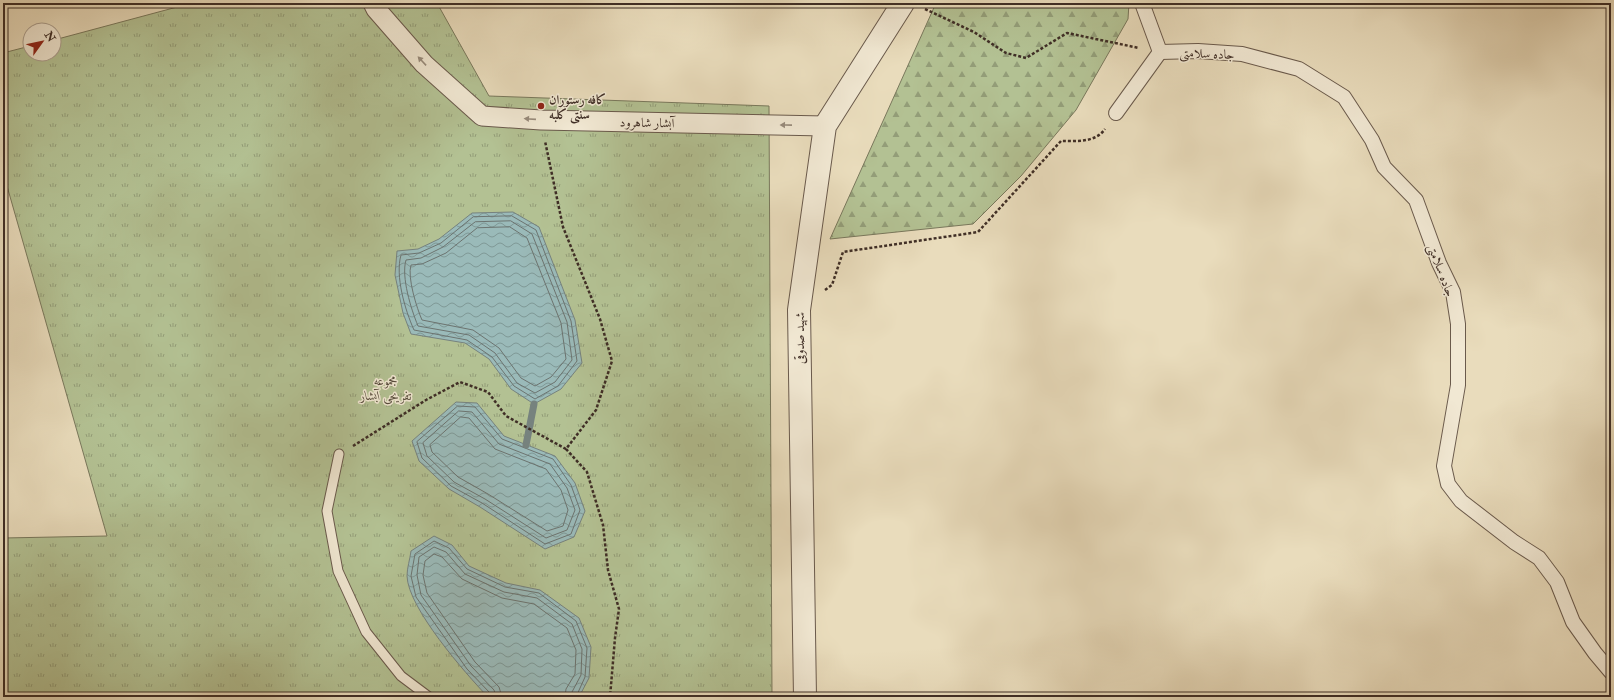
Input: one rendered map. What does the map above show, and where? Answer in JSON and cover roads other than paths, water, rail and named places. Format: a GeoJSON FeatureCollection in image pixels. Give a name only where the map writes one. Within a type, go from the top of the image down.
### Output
{"type":"FeatureCollection","features":[{"type":"Feature","properties":{"kind":"street","name":"آبشار شاهرود"},"geometry":{"type":"LineString","coordinates":[[373,3],[376,9],[424,64],[482,116],[541,120],[825,126]]}},
{"type":"Feature","properties":{"kind":"street"},"geometry":{"type":"LineString","coordinates":[[1116,113],[1160,52],[1142,3]]}},
{"type":"Feature","properties":{"kind":"street","name":"شهید صدوقی"},"geometry":{"type":"LineString","coordinates":[[805,697],[799,310],[825,126],[911,5]]}},
{"type":"Feature","properties":{"kind":"street","name":"جاده سلامتی"},"geometry":{"type":"LineString","coordinates":[[1160,52],[1198,50],[1242,54],[1299,69],[1344,97],[1372,140],[1384,167],[1416,200],[1439,263],[1453,292],[1458,324],[1458,385],[1444,466],[1448,484],[1461,501],[1514,542],[1539,558],[1557,582],[1573,622],[1595,654],[1611,672]]}},
{"type":"Feature","properties":{"kind":"lane"},"geometry":{"type":"LineString","coordinates":[[339,454],[327,511],[338,572],[366,632],[401,676],[429,697]]}},
{"type":"Feature","properties":{"kind":"water"},"geometry":{"type":"Polygon","coordinates":[[[513,212],[539,227],[575,320],[582,363],[561,389],[534,404],[511,389],[489,359],[465,343],[411,334],[403,313],[395,275],[397,251],[418,249],[439,239],[472,213],[513,212]]]}},
{"type":"Feature","properties":{"kind":"water"},"geometry":{"type":"Polygon","coordinates":[[[456,402],[477,403],[504,436],[555,456],[575,483],[585,511],[574,537],[545,549],[449,489],[419,461],[412,441],[456,402]]]}},
{"type":"Feature","properties":{"kind":"water"},"geometry":{"type":"Polygon","coordinates":[[[434,536],[452,545],[469,566],[506,583],[540,590],[579,618],[591,647],[589,678],[579,697],[488,697],[478,686],[439,640],[417,605],[410,589],[407,570],[411,551],[434,536]]]}},
{"type":"Feature","properties":{"kind":"waterway"},"geometry":{"type":"LineString","coordinates":[[526,445],[534,404]]}},
{"type":"Feature","properties":{"kind":"place","name":"کافه رستوران سنتی کلبه"},"geometry":{"type":"Point","coordinates":[541,106]}},
{"type":"Feature","properties":{"kind":"park label","name":"مجموعه تفریحی آبشار"},"geometry":{"type":"Point","coordinates":[386,388]}}]}
